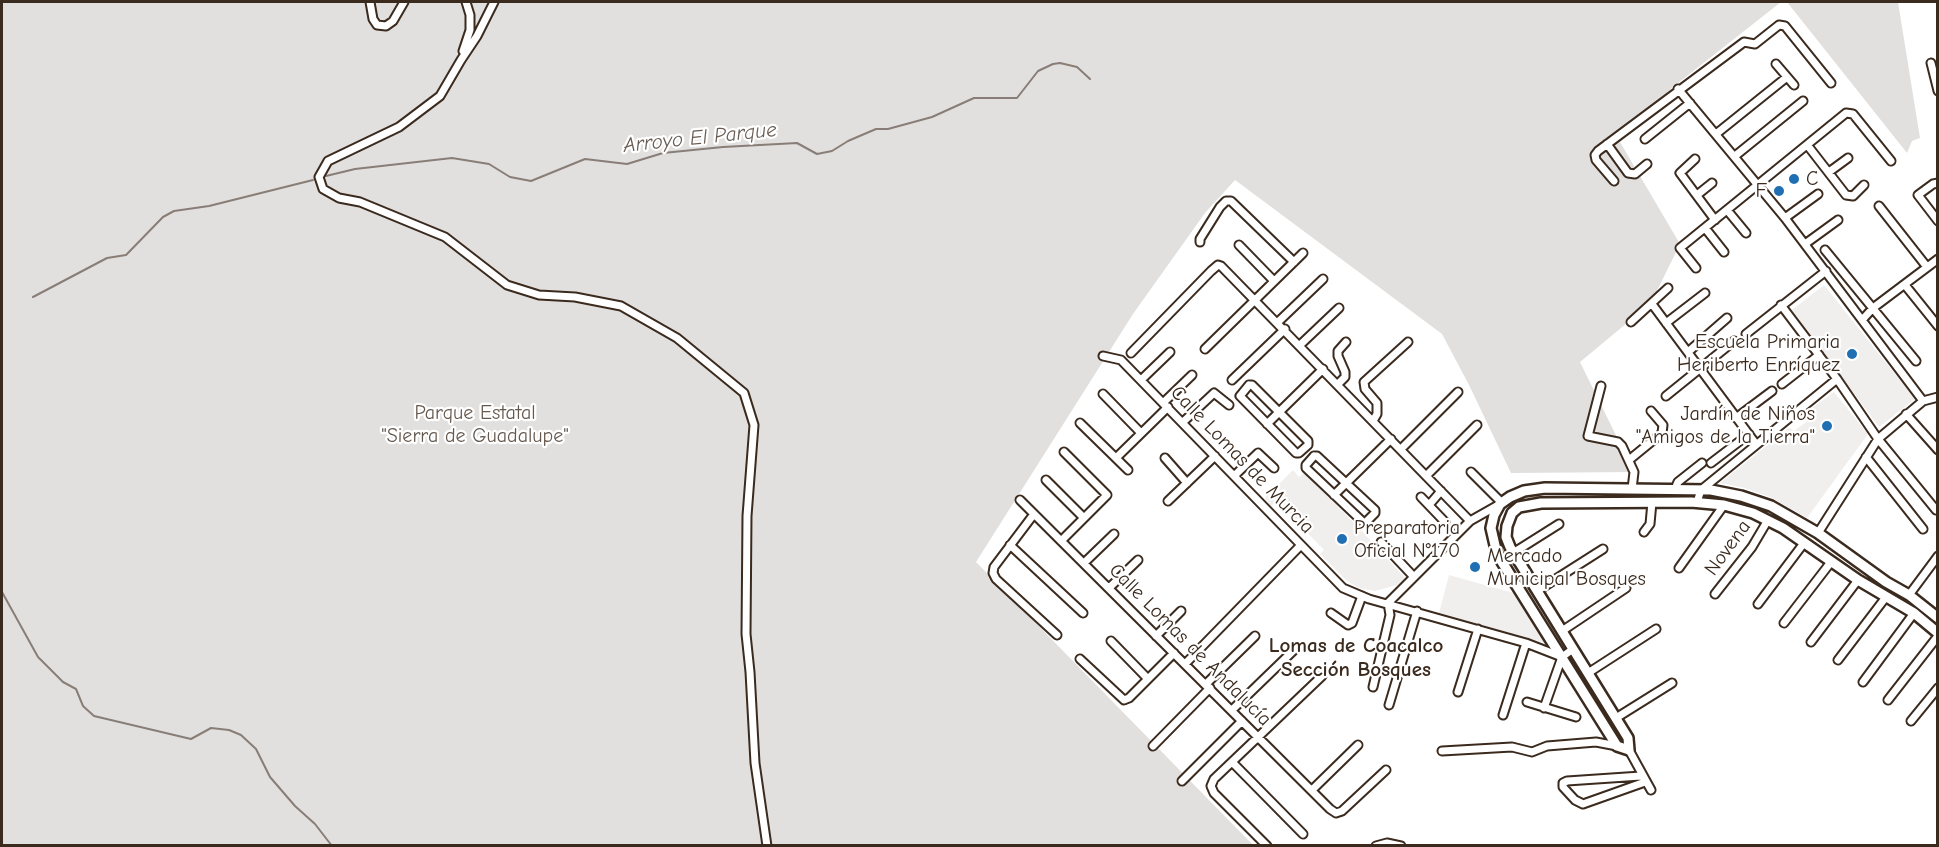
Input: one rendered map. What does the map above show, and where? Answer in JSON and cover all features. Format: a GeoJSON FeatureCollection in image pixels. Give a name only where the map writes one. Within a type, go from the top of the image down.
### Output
{"type":"FeatureCollection","features":[{"type":"Feature","properties":{"kind":"street"},"geometry":{"type":"LineString","coordinates":[[370,2],[373,19],[377,25],[386,26],[393,21],[404,2]]}},
{"type":"Feature","properties":{"kind":"street"},"geometry":{"type":"LineString","coordinates":[[461,60],[470,30],[470,15],[466,2]]}},
{"type":"Feature","properties":{"kind":"street"},"geometry":{"type":"LineString","coordinates":[[494,2],[477,36],[440,96],[399,127],[328,161],[319,177],[323,189],[339,198],[360,202],[445,237],[507,285],[539,295],[575,297],[621,306],[676,338],[744,393],[754,425],[747,516],[746,634],[755,763],[767,846]]}},
{"type":"Feature","properties":{"kind":"street"},"geometry":{"type":"LineString","coordinates":[[1614,181],[1594,155],[1678,89],[1744,42],[1755,44],[1782,24],[1831,83]]}},
{"type":"Feature","properties":{"kind":"street"},"geometry":{"type":"LineString","coordinates":[[1931,63],[1938,91]]}},
{"type":"Feature","properties":{"kind":"street"},"geometry":{"type":"LineString","coordinates":[[1776,64],[1794,84]]}},
{"type":"Feature","properties":{"kind":"street"},"geometry":{"type":"LineString","coordinates":[[1716,134],[1787,77]]}},
{"type":"Feature","properties":{"kind":"street"},"geometry":{"type":"LineString","coordinates":[[1678,89],[1785,218],[1923,401]]}},
{"type":"Feature","properties":{"kind":"street"},"geometry":{"type":"LineString","coordinates":[[1735,156],[1803,101]]}},
{"type":"Feature","properties":{"kind":"street"},"geometry":{"type":"LineString","coordinates":[[1645,139],[1690,103]]}},
{"type":"Feature","properties":{"kind":"street"},"geometry":{"type":"LineString","coordinates":[[1696,268],[1680,248],[1846,113],[1853,114],[1891,161]]}},
{"type":"Feature","properties":{"kind":"street"},"geometry":{"type":"LineString","coordinates":[[1606,144],[1628,173],[1635,174],[1647,165]]}},
{"type":"Feature","properties":{"kind":"street"},"geometry":{"type":"LineString","coordinates":[[1808,146],[1849,197],[1864,185]]}},
{"type":"Feature","properties":{"kind":"street"},"geometry":{"type":"LineString","coordinates":[[1829,172],[1848,158]]}},
{"type":"Feature","properties":{"kind":"street"},"geometry":{"type":"LineString","coordinates":[[1695,159],[1680,173],[1715,219]]}},
{"type":"Feature","properties":{"kind":"street"},"geometry":{"type":"LineString","coordinates":[[1697,195],[1712,183]]}},
{"type":"Feature","properties":{"kind":"street"},"geometry":{"type":"LineString","coordinates":[[1938,183],[1918,195],[1938,221]]}},
{"type":"Feature","properties":{"kind":"street"},"geometry":{"type":"LineString","coordinates":[[1785,218],[1818,194]]}},
{"type":"Feature","properties":{"kind":"street"},"geometry":{"type":"LineString","coordinates":[[1200,242],[1220,207],[1226,201],[1231,201],[1294,262]]}},
{"type":"Feature","properties":{"kind":"street"},"geometry":{"type":"LineString","coordinates":[[1879,206],[1927,267]]}},
{"type":"Feature","properties":{"kind":"street"},"geometry":{"type":"LineString","coordinates":[[1727,210],[1746,233]]}},
{"type":"Feature","properties":{"kind":"street"},"geometry":{"type":"LineString","coordinates":[[1805,244],[1838,220]]}},
{"type":"Feature","properties":{"kind":"street"},"geometry":{"type":"LineString","coordinates":[[1705,228],[1724,252]]}},
{"type":"Feature","properties":{"kind":"street"},"geometry":{"type":"LineString","coordinates":[[1239,245],[1274,281]]}},
{"type":"Feature","properties":{"kind":"street"},"geometry":{"type":"LineString","coordinates":[[1825,250],[1916,361]]}},
{"type":"Feature","properties":{"kind":"street"},"geometry":{"type":"LineString","coordinates":[[1205,349],[1304,253]]}},
{"type":"Feature","properties":{"kind":"street"},"geometry":{"type":"LineString","coordinates":[[1863,319],[1873,308],[1938,259]]}},
{"type":"Feature","properties":{"kind":"street"},"geometry":{"type":"LineString","coordinates":[[1131,353],[1211,271],[1220,265],[1256,299],[1470,521]]}},
{"type":"Feature","properties":{"kind":"street"},"geometry":{"type":"LineString","coordinates":[[1746,334],[1826,271]]}},
{"type":"Feature","properties":{"kind":"street"},"geometry":{"type":"LineString","coordinates":[[1278,322],[1323,279]]}},
{"type":"Feature","properties":{"kind":"street"},"geometry":{"type":"LineString","coordinates":[[1905,285],[1938,326]]}},
{"type":"Feature","properties":{"kind":"street"},"geometry":{"type":"LineString","coordinates":[[1631,322],[1668,288]]}},
{"type":"Feature","properties":{"kind":"street"},"geometry":{"type":"LineString","coordinates":[[1666,323],[1705,292]]}},
{"type":"Feature","properties":{"kind":"street"},"geometry":{"type":"LineString","coordinates":[[1652,304],[1756,444]]}},
{"type":"Feature","properties":{"kind":"street"},"geometry":{"type":"LineString","coordinates":[[1781,305],[1837,379],[1878,439],[1936,510]]}},
{"type":"Feature","properties":{"kind":"street"},"geometry":{"type":"LineString","coordinates":[[1300,345],[1339,308]]}},
{"type":"Feature","properties":{"kind":"street"},"geometry":{"type":"LineString","coordinates":[[1688,352],[1727,318]]}},
{"type":"Feature","properties":{"kind":"street"},"geometry":{"type":"LineString","coordinates":[[1232,380],[1285,329]]}},
{"type":"Feature","properties":{"kind":"street"},"geometry":{"type":"LineString","coordinates":[[1666,396],[1734,341]]}},
{"type":"Feature","properties":{"kind":"street"},"geometry":{"type":"LineString","coordinates":[[1338,384],[1345,377],[1338,351],[1347,342]]}},
{"type":"Feature","properties":{"kind":"street"},"geometry":{"type":"LineString","coordinates":[[1373,421],[1377,414],[1377,403],[1365,389],[1364,382],[1408,342]]}},
{"type":"Feature","properties":{"kind":"street"},"geometry":{"type":"LineString","coordinates":[[1141,380],[1170,352]]}},
{"type":"Feature","properties":{"kind":"street"},"geometry":{"type":"LineString","coordinates":[[1782,384],[1819,355]]}},
{"type":"Feature","properties":{"kind":"street","name":"Calle Lomas de Murcia"},"geometry":{"type":"LineString","coordinates":[[1103,356],[1120,360],[1141,380],[1343,588],[1362,596],[1526,643],[1562,657]]}},
{"type":"Feature","properties":{"kind":"street"},"geometry":{"type":"LineString","coordinates":[[1267,424],[1323,369]]}},
{"type":"Feature","properties":{"kind":"street"},"geometry":{"type":"LineString","coordinates":[[1116,458],[1192,375]]}},
{"type":"Feature","properties":{"kind":"street"},"geometry":{"type":"LineString","coordinates":[[1697,502],[1701,490],[1837,379]]}},
{"type":"Feature","properties":{"kind":"street"},"geometry":{"type":"LineString","coordinates":[[1249,385],[1252,385],[1279,412],[1308,441],[1308,445],[1299,453],[1296,453],[1239,395],[1249,385]]}},
{"type":"Feature","properties":{"kind":"street"},"geometry":{"type":"LineString","coordinates":[[1601,386],[1588,436],[1618,442],[1622,446],[1635,476],[1632,489]]}},
{"type":"Feature","properties":{"kind":"street"},"geometry":{"type":"LineString","coordinates":[[1736,418],[1772,391]]}},
{"type":"Feature","properties":{"kind":"street"},"geometry":{"type":"LineString","coordinates":[[1401,449],[1458,392]]}},
{"type":"Feature","properties":{"kind":"street"},"geometry":{"type":"LineString","coordinates":[[1183,422],[1214,393],[1229,405]]}},
{"type":"Feature","properties":{"kind":"street"},"geometry":{"type":"LineString","coordinates":[[1103,394],[1141,433]]}},
{"type":"Feature","properties":{"kind":"street"},"geometry":{"type":"LineString","coordinates":[[1818,533],[1878,439],[1923,401],[1938,397]]}},
{"type":"Feature","properties":{"kind":"street"},"geometry":{"type":"LineString","coordinates":[[1629,460],[1662,433],[1663,425],[1651,411]]}},
{"type":"Feature","properties":{"kind":"street"},"geometry":{"type":"LineString","coordinates":[[1906,414],[1938,450]]}},
{"type":"Feature","properties":{"kind":"street"},"geometry":{"type":"LineString","coordinates":[[1080,423],[1128,470]]}},
{"type":"Feature","properties":{"kind":"street"},"geometry":{"type":"LineString","coordinates":[[1426,476],[1477,425]]}},
{"type":"Feature","properties":{"kind":"street"},"geometry":{"type":"LineString","coordinates":[[1711,463],[1749,434]]}},
{"type":"Feature","properties":{"kind":"street"},"geometry":{"type":"LineString","coordinates":[[1334,495],[1391,439]]}},
{"type":"Feature","properties":{"kind":"street"},"geometry":{"type":"LineString","coordinates":[[1061,541],[1106,497],[1106,493],[1064,452]]}},
{"type":"Feature","properties":{"kind":"street"},"geometry":{"type":"LineString","coordinates":[[1234,476],[1258,453],[1274,468]]}},
{"type":"Feature","properties":{"kind":"street"},"geometry":{"type":"LineString","coordinates":[[1168,501],[1215,456]]}},
{"type":"Feature","properties":{"kind":"street"},"geometry":{"type":"LineString","coordinates":[[1314,456],[1317,456],[1346,483],[1375,510],[1366,522],[1363,522],[1334,495],[1306,468],[1306,465],[1314,456]]}},
{"type":"Feature","properties":{"kind":"street"},"geometry":{"type":"LineString","coordinates":[[1866,457],[1923,529]]}},
{"type":"Feature","properties":{"kind":"street"},"geometry":{"type":"LineString","coordinates":[[1165,458],[1187,483]]}},
{"type":"Feature","properties":{"kind":"street"},"geometry":{"type":"LineString","coordinates":[[1675,489],[1678,482],[1702,463]]}},
{"type":"Feature","properties":{"kind":"street"},"geometry":{"type":"LineString","coordinates":[[1471,472],[1501,504]]}},
{"type":"Feature","properties":{"kind":"street"},"geometry":{"type":"LineString","coordinates":[[1046,480],[1084,518]]}},
{"type":"Feature","properties":{"kind":"street"},"geometry":{"type":"LineString","coordinates":[[1611,489],[1611,502]]}},
{"type":"Feature","properties":{"kind":"street"},"geometry":{"type":"LineString","coordinates":[[1373,687],[1390,615],[1388,603],[1470,521],[1524,491],[1675,489],[1741,496],[1771,506],[1818,533],[1938,618]]}},
{"type":"Feature","properties":{"kind":"street"},"geometry":{"type":"LineString","coordinates":[[1429,505],[1442,491]]}},
{"type":"Feature","properties":{"kind":"street"},"geometry":{"type":"LineString","coordinates":[[1421,497],[1445,522]]}},
{"type":"Feature","properties":{"kind":"street","name":"Calle Lomas de Andalucía"},"geometry":{"type":"LineString","coordinates":[[1020,500],[1330,809],[1336,813],[1342,811],[1386,770]]}},
{"type":"Feature","properties":{"kind":"street"},"geometry":{"type":"LineString","coordinates":[[1644,532],[1650,524],[1652,502]]}},
{"type":"Feature","properties":{"kind":"street"},"geometry":{"type":"LineString","coordinates":[[1651,790],[1629,750],[1628,738],[1513,553],[1506,537],[1507,526],[1512,513],[1519,507],[1527,504],[1697,502],[1753,513],[1768,520],[1858,580],[1914,613],[1938,634],[1888,700]]}},
{"type":"Feature","properties":{"kind":"street"},"geometry":{"type":"LineString","coordinates":[[1501,504],[1494,515],[1491,528],[1497,554],[1617,746]]}},
{"type":"Feature","properties":{"kind":"street"},"geometry":{"type":"LineString","coordinates":[[1679,568],[1724,506]]}},
{"type":"Feature","properties":{"kind":"street"},"geometry":{"type":"LineString","coordinates":[[1034,514],[994,567],[993,573],[996,579],[1058,635]]}},
{"type":"Feature","properties":{"kind":"street","name":"Novena"},"geometry":{"type":"LineString","coordinates":[[1715,594],[1752,547],[1768,520]]}},
{"type":"Feature","properties":{"kind":"street"},"geometry":{"type":"LineString","coordinates":[[1513,553],[1558,524]]}},
{"type":"Feature","properties":{"kind":"street"},"geometry":{"type":"LineString","coordinates":[[1084,563],[1114,534]]}},
{"type":"Feature","properties":{"kind":"street"},"geometry":{"type":"LineString","coordinates":[[1381,542],[1414,577]]}},
{"type":"Feature","properties":{"kind":"street"},"geometry":{"type":"LineString","coordinates":[[1758,604],[1804,543]]}},
{"type":"Feature","properties":{"kind":"street"},"geometry":{"type":"LineString","coordinates":[[1010,545],[1083,613]]}},
{"type":"Feature","properties":{"kind":"street"},"geometry":{"type":"LineString","coordinates":[[1185,664],[1301,545]]}},
{"type":"Feature","properties":{"kind":"street"},"geometry":{"type":"LineString","coordinates":[[1537,591],[1603,549]]}},
{"type":"Feature","properties":{"kind":"street"},"geometry":{"type":"LineString","coordinates":[[1909,596],[1938,556]]}},
{"type":"Feature","properties":{"kind":"street"},"geometry":{"type":"LineString","coordinates":[[1109,588],[1138,560]]}},
{"type":"Feature","properties":{"kind":"street"},"geometry":{"type":"LineString","coordinates":[[1784,623],[1831,562]]}},
{"type":"Feature","properties":{"kind":"street"},"geometry":{"type":"LineString","coordinates":[[1811,642],[1858,580]]}},
{"type":"Feature","properties":{"kind":"street"},"geometry":{"type":"LineString","coordinates":[[1838,660],[1882,595],[1886,582]]}},
{"type":"Feature","properties":{"kind":"street"},"geometry":{"type":"LineString","coordinates":[[1562,631],[1626,588]]}},
{"type":"Feature","properties":{"kind":"street"},"geometry":{"type":"LineString","coordinates":[[1331,613],[1348,625],[1352,623],[1362,596]]}},
{"type":"Feature","properties":{"kind":"street"},"geometry":{"type":"LineString","coordinates":[[1156,636],[1180,611]]}},
{"type":"Feature","properties":{"kind":"street"},"geometry":{"type":"LineString","coordinates":[[1389,705],[1417,611]]}},
{"type":"Feature","properties":{"kind":"street"},"geometry":{"type":"LineString","coordinates":[[1863,682],[1914,613]]}},
{"type":"Feature","properties":{"kind":"street"},"geometry":{"type":"LineString","coordinates":[[1458,692],[1478,629]]}},
{"type":"Feature","properties":{"kind":"street"},"geometry":{"type":"LineString","coordinates":[[1588,673],[1656,629]]}},
{"type":"Feature","properties":{"kind":"street"},"geometry":{"type":"LineString","coordinates":[[1153,746],[1255,636]]}},
{"type":"Feature","properties":{"kind":"street"},"geometry":{"type":"LineString","coordinates":[[1111,641],[1148,680]]}},
{"type":"Feature","properties":{"kind":"street"},"geometry":{"type":"LineString","coordinates":[[1503,715],[1526,643]]}},
{"type":"Feature","properties":{"kind":"street"},"geometry":{"type":"LineString","coordinates":[[1544,708],[1562,657],[1573,649]]}},
{"type":"Feature","properties":{"kind":"street"},"geometry":{"type":"LineString","coordinates":[[1232,710],[1294,650]]}},
{"type":"Feature","properties":{"kind":"street"},"geometry":{"type":"LineString","coordinates":[[1080,659],[1122,700],[1129,698],[1174,653]]}},
{"type":"Feature","properties":{"kind":"street"},"geometry":{"type":"LineString","coordinates":[[1267,846],[1214,793],[1211,786],[1214,779],[1322,676]]}},
{"type":"Feature","properties":{"kind":"street"},"geometry":{"type":"LineString","coordinates":[[1616,718],[1672,683]]}},
{"type":"Feature","properties":{"kind":"street"},"geometry":{"type":"LineString","coordinates":[[1911,721],[1938,688]]}},
{"type":"Feature","properties":{"kind":"street"},"geometry":{"type":"LineString","coordinates":[[1527,702],[1576,717]]}},
{"type":"Feature","properties":{"kind":"street"},"geometry":{"type":"LineString","coordinates":[[1182,781],[1242,721]]}},
{"type":"Feature","properties":{"kind":"street"},"geometry":{"type":"LineString","coordinates":[[1442,750],[1512,747],[1532,752],[1547,746],[1596,742],[1629,750]]}},
{"type":"Feature","properties":{"kind":"street"},"geometry":{"type":"LineString","coordinates":[[1312,790],[1358,745]]}},
{"type":"Feature","properties":{"kind":"street"},"geometry":{"type":"LineString","coordinates":[[1232,762],[1303,834]]}},
{"type":"Feature","properties":{"kind":"street"},"geometry":{"type":"LineString","coordinates":[[1643,779],[1583,804],[1579,803],[1563,787],[1563,783],[1567,781],[1643,779]]}},
{"type":"Feature","properties":{"kind":"street"},"geometry":{"type":"LineString","coordinates":[[1376,846],[1387,843],[1401,846]]}},
{"type":"Feature","properties":{"kind":"shaded area","name":"Escuela Primaria Heriberto Enríquez"},"geometry":{"type":"Polygon","coordinates":[[[1824,285],[1915,399],[1879,427],[1792,310],[1824,285]]]}},
{"type":"Feature","properties":{"kind":"shaded area"},"geometry":{"type":"Polygon","coordinates":[[[1834,392],[1868,434],[1807,518],[1772,498],[1745,488],[1720,483],[1789,428],[1794,431],[1817,414],[1812,408],[1834,392]]]}},
{"type":"Feature","properties":{"kind":"shaded area","name":"Preparatoria Oficial N°170"},"geometry":{"type":"Polygon","coordinates":[[[1293,470],[1299,477],[1304,473],[1405,578],[1397,585],[1375,591],[1359,588],[1347,581],[1320,554],[1324,550],[1277,501],[1271,506],[1265,498],[1293,470]]]}},
{"type":"Feature","properties":{"kind":"shaded area"},"geometry":{"type":"Polygon","coordinates":[[[1449,575],[1517,594],[1548,644],[1439,613],[1449,575]]]}},
{"type":"Feature","properties":{"kind":"green space","name":"Parque Estatal \"Sierra de Guadalupe\""},"geometry":{"type":"Polygon","coordinates":[[[2,2],[1781,2],[1673,87],[1620,142],[1680,244],[1651,303],[1580,362],[1634,472],[1511,473],[1442,334],[1235,180],[1205,213],[1133,314],[976,562],[1253,845],[2,846],[2,2]]]}},
{"type":"Feature","properties":{"kind":"green space"},"geometry":{"type":"Polygon","coordinates":[[[1787,2],[1898,2],[1920,138],[1912,141],[1907,153],[1787,2]]]}},
{"type":"Feature","properties":{"kind":"waterway","name":"Arroyo El Parque"},"geometry":{"type":"LineString","coordinates":[[326,176],[355,169],[452,158],[489,164],[510,177],[531,181],[585,159],[627,164],[663,153],[797,143],[817,154],[832,151],[876,129],[888,129],[932,117],[974,98],[1017,98],[1038,71],[1053,64],[1060,63],[1077,67],[1090,79]]}},
{"type":"Feature","properties":{"kind":"waterway","name":"Arroyo El Parque"},"geometry":{"type":"LineString","coordinates":[[33,297],[107,258],[126,255],[163,217],[174,211],[209,206],[313,180]]}},
{"type":"Feature","properties":{"kind":"waterway"},"geometry":{"type":"LineString","coordinates":[[2,592],[38,657],[63,682],[76,689],[83,706],[94,716],[191,739],[211,728],[229,730],[241,735],[256,749],[270,777],[295,806],[315,824],[332,846]]}},
{"type":"Feature","properties":{"kind":"place","name":"C"},"geometry":{"type":"Point","coordinates":[1794,179]}},
{"type":"Feature","properties":{"kind":"place","name":"F"},"geometry":{"type":"Point","coordinates":[1779,191]}},
{"type":"Feature","properties":{"kind":"place","name":"Escuela Primaria Heriberto Enríquez"},"geometry":{"type":"Point","coordinates":[1852,354]}},
{"type":"Feature","properties":{"kind":"place","name":"Jardín de Niños \"Amigos de la Tierra\""},"geometry":{"type":"Point","coordinates":[1827,426]}},
{"type":"Feature","properties":{"kind":"place","name":"Preparatoria Oficial N°170"},"geometry":{"type":"Point","coordinates":[1342,539]}},
{"type":"Feature","properties":{"kind":"place","name":"Mercado Municipal Bosques"},"geometry":{"type":"Point","coordinates":[1475,567]}},
{"type":"Feature","properties":{"kind":"district","name":"Lomas de Coacalco Sección Bosques"},"geometry":{"type":"Point","coordinates":[1356,658]}}]}
